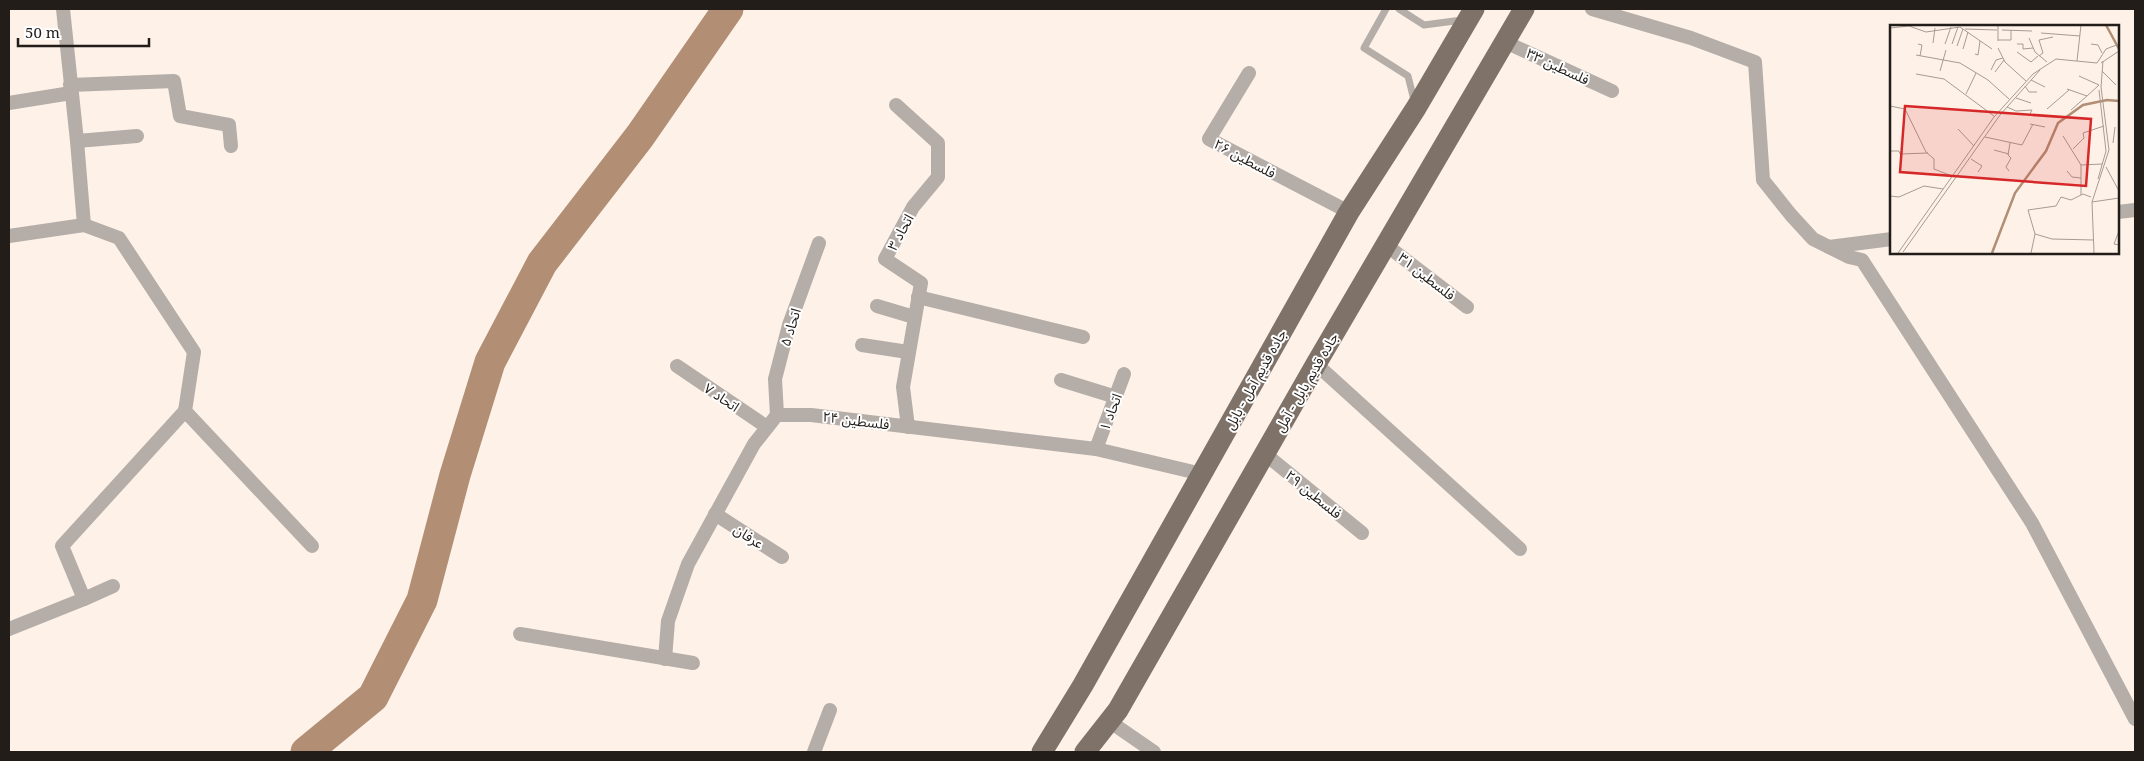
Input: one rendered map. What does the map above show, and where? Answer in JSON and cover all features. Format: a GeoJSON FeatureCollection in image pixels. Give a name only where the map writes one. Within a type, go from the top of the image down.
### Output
{"type":"FeatureCollection","features":[{"type":"Feature","properties":{"kind":"main road","name":"جاده قدیم بابل - آمل"},"geometry":{"type":"LineString","coordinates":[[1085,752],[1118,710],[1316,364],[1524,9]]}},
{"type":"Feature","properties":{"kind":"main road","name":"جاده قدیم آمل - بابل"},"geometry":{"type":"LineString","coordinates":[[1042,752],[1083,685],[1349,212],[1416,108],[1471,14]]}},
{"type":"Feature","properties":{"kind":"street"},"geometry":{"type":"LineString","coordinates":[[63,9],[84,225]]}},
{"type":"Feature","properties":{"kind":"street"},"geometry":{"type":"LineString","coordinates":[[1592,9],[1691,38],[1755,62],[1763,180],[1790,215],[1813,239],[1849,257],[1862,260],[2032,523],[2135,719]]}},
{"type":"Feature","properties":{"kind":"street","name":"فلسطین ۳۳"},"geometry":{"type":"LineString","coordinates":[[1505,42],[1612,91]]}},
{"type":"Feature","properties":{"kind":"street","name":"فلسطين ٢۶"},"geometry":{"type":"LineString","coordinates":[[1249,73],[1209,139],[1349,212]]}},
{"type":"Feature","properties":{"kind":"street"},"geometry":{"type":"LineString","coordinates":[[9,103],[71,89],[174,81],[180,116],[229,125],[231,146]]}},
{"type":"Feature","properties":{"kind":"street","name":"اتحاد ۳"},"geometry":{"type":"LineString","coordinates":[[896,105],[938,143],[938,176],[913,207],[885,258],[921,284],[903,387],[908,427]]}},
{"type":"Feature","properties":{"kind":"street"},"geometry":{"type":"LineString","coordinates":[[77,142],[137,136]]}},
{"type":"Feature","properties":{"kind":"street"},"geometry":{"type":"LineString","coordinates":[[2119,212],[2135,210]]}},
{"type":"Feature","properties":{"kind":"street"},"geometry":{"type":"LineString","coordinates":[[9,236],[84,225],[118,238],[194,352],[185,411],[62,546],[84,599]]}},
{"type":"Feature","properties":{"kind":"street"},"geometry":{"type":"LineString","coordinates":[[1829,247],[1890,239]]}},
{"type":"Feature","properties":{"kind":"street","name":"اتحاد ۵"},"geometry":{"type":"LineString","coordinates":[[777,415],[775,379],[789,325],[819,243]]}},
{"type":"Feature","properties":{"kind":"street","name":"فلسطین ۳۱"},"geometry":{"type":"LineString","coordinates":[[1386,245],[1467,307]]}},
{"type":"Feature","properties":{"kind":"street"},"geometry":{"type":"LineString","coordinates":[[918,297],[1083,337]]}},
{"type":"Feature","properties":{"kind":"street"},"geometry":{"type":"LineString","coordinates":[[877,306],[914,317]]}},
{"type":"Feature","properties":{"kind":"street"},"geometry":{"type":"LineString","coordinates":[[862,346],[908,352]]}},
{"type":"Feature","properties":{"kind":"street"},"geometry":{"type":"LineString","coordinates":[[1316,364],[1520,549]]}},
{"type":"Feature","properties":{"kind":"street","name":"اتحاد ۷"},"geometry":{"type":"LineString","coordinates":[[677,366],[767,427]]}},
{"type":"Feature","properties":{"kind":"street","name":"اتحاد ۱"},"geometry":{"type":"LineString","coordinates":[[1096,449],[1124,374]]}},
{"type":"Feature","properties":{"kind":"street"},"geometry":{"type":"LineString","coordinates":[[1061,380],[1116,397]]}},
{"type":"Feature","properties":{"kind":"street"},"geometry":{"type":"LineString","coordinates":[[185,411],[312,546]]}},
{"type":"Feature","properties":{"kind":"street"},"geometry":{"type":"LineString","coordinates":[[665,659],[668,621],[688,564],[754,444],[777,415]]}},
{"type":"Feature","properties":{"kind":"street","name":"فلسطین ۲۴"},"geometry":{"type":"LineString","coordinates":[[777,415],[811,415],[1096,449],[1202,474]]}},
{"type":"Feature","properties":{"kind":"street","name":"فلسطین ۲۹"},"geometry":{"type":"LineString","coordinates":[[1265,454],[1362,533]]}},
{"type":"Feature","properties":{"kind":"street","name":"عرفان"},"geometry":{"type":"LineString","coordinates":[[715,514],[782,557]]}},
{"type":"Feature","properties":{"kind":"street"},"geometry":{"type":"LineString","coordinates":[[9,629],[113,586]]}},
{"type":"Feature","properties":{"kind":"street"},"geometry":{"type":"LineString","coordinates":[[520,634],[693,663]]}},
{"type":"Feature","properties":{"kind":"street"},"geometry":{"type":"LineString","coordinates":[[814,752],[830,710]]}},
{"type":"Feature","properties":{"kind":"street"},"geometry":{"type":"LineString","coordinates":[[1109,721],[1154,752]]}},
{"type":"Feature","properties":{"kind":"lane"},"geometry":{"type":"LineString","coordinates":[[1386,9],[1364,48],[1408,76],[1416,108]]}},
{"type":"Feature","properties":{"kind":"lane"},"geometry":{"type":"LineString","coordinates":[[1399,9],[1424,25],[1471,14]]}},
{"type":"Feature","properties":{"kind":"waterway"},"geometry":{"type":"LineString","coordinates":[[306,752],[373,697],[422,600],[455,475],[490,362],[542,263],[640,136],[728,9]]}}]}
